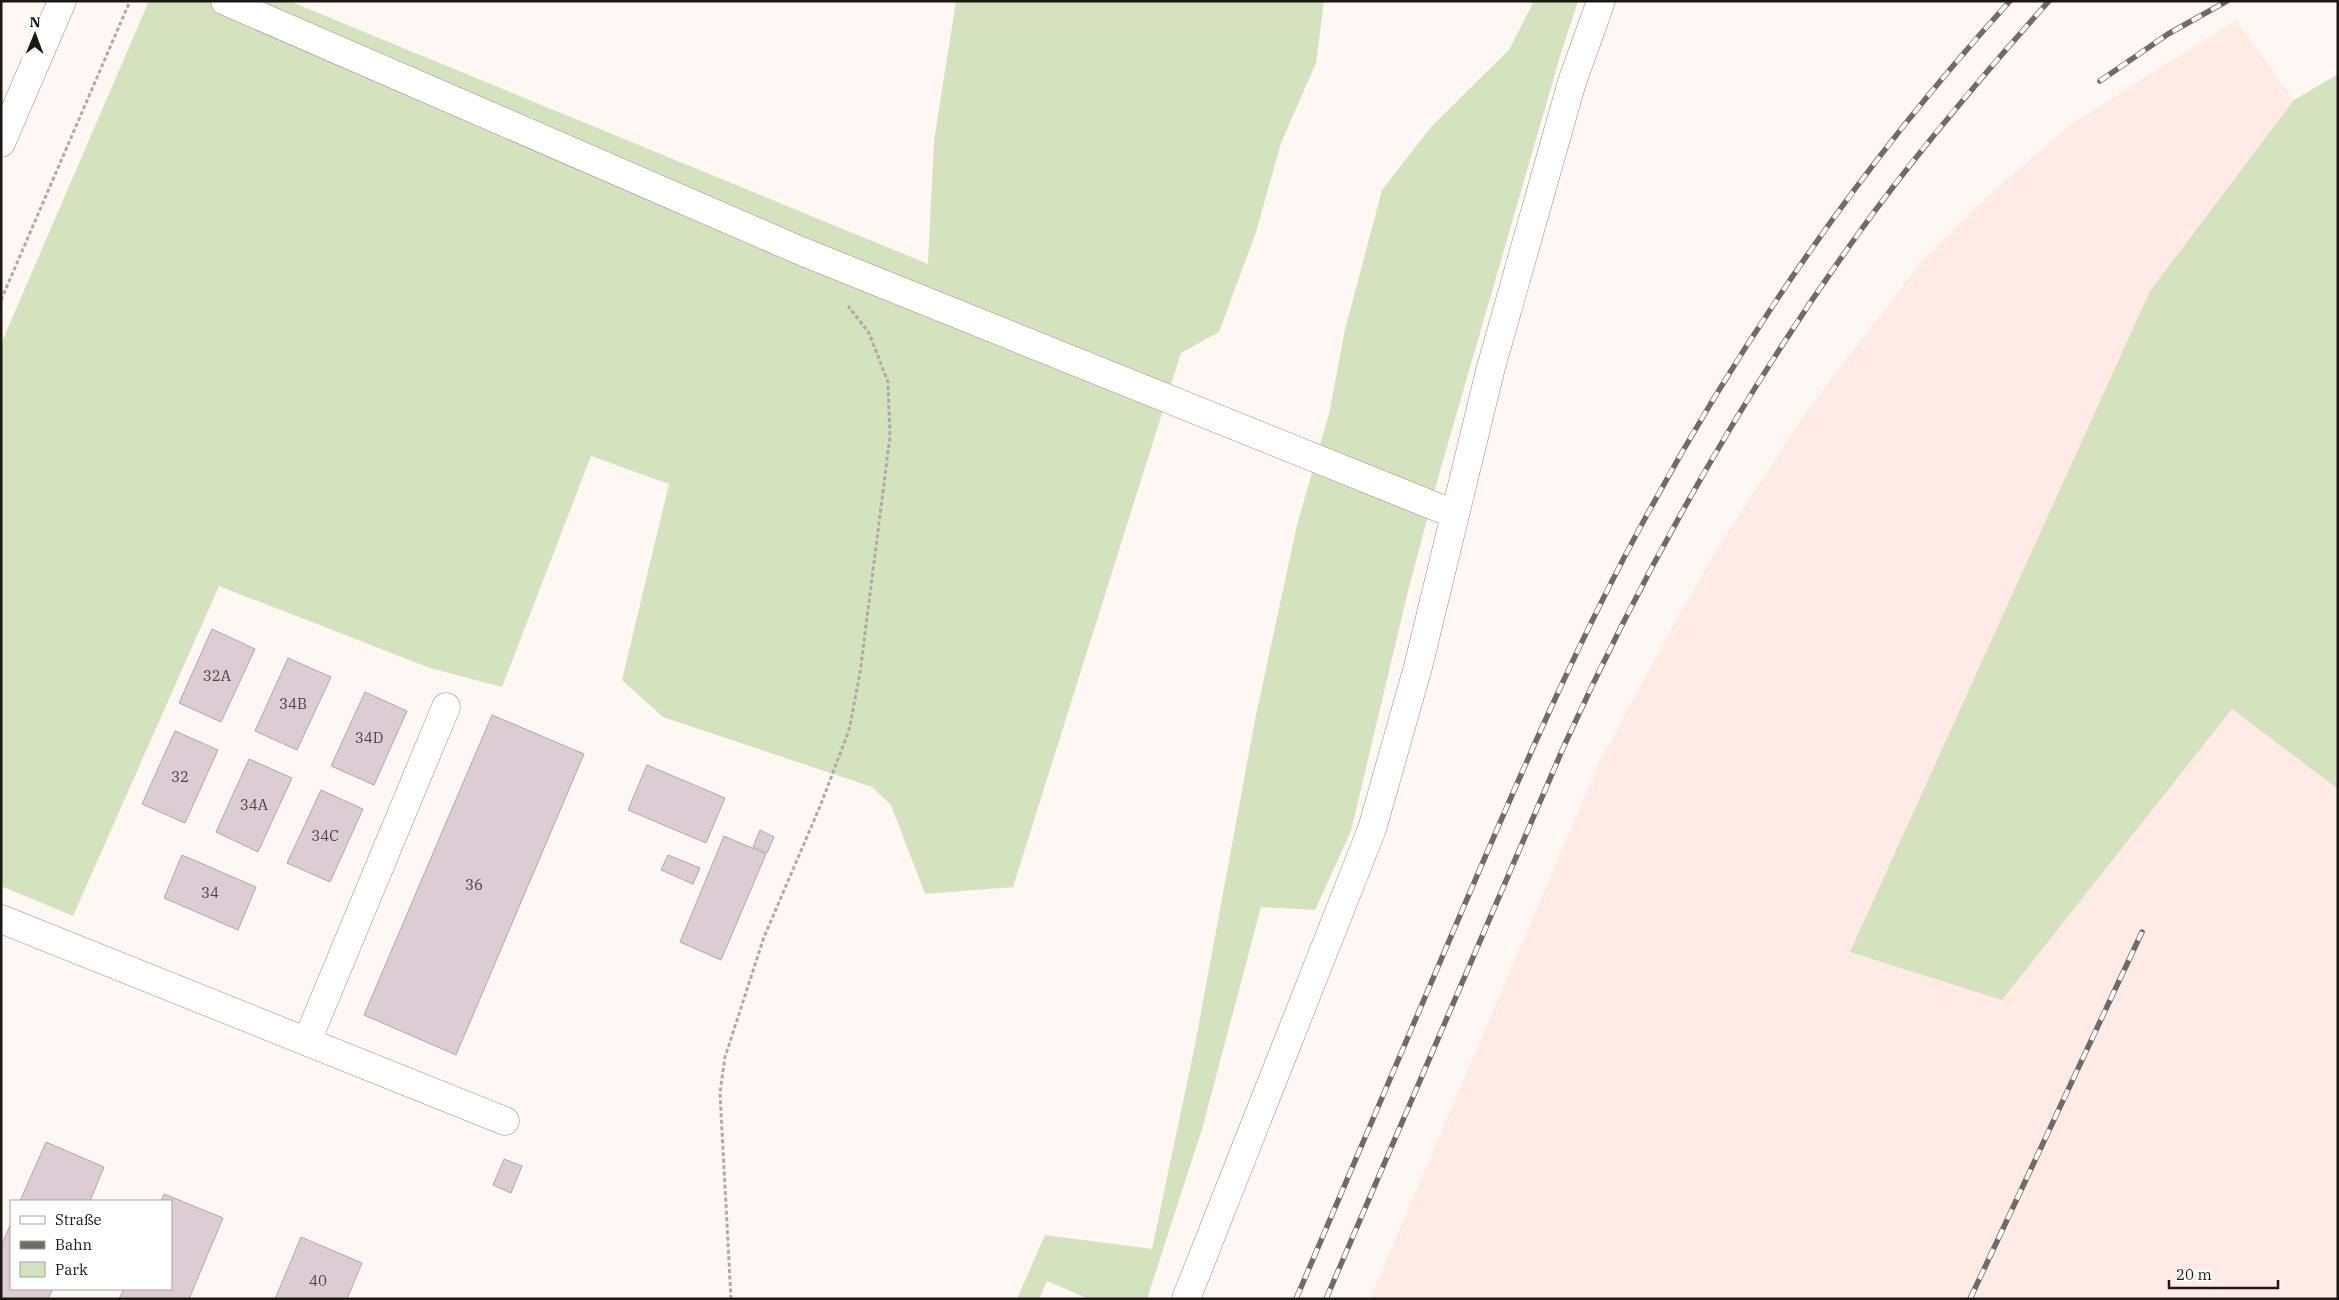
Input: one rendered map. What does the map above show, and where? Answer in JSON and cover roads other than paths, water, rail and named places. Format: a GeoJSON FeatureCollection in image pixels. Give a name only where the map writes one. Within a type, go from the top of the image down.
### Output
{"type":"FeatureCollection","features":[{"type":"Feature","properties":{"kind":"main road"},"geometry":{"type":"LineString","coordinates":[[1,143],[62,1]]}},
{"type":"Feature","properties":{"kind":"main road"},"geometry":{"type":"LineString","coordinates":[[226,1],[800,251],[1454,514]]}},
{"type":"Feature","properties":{"kind":"main road"},"geometry":{"type":"LineString","coordinates":[[1186,1299],[1372,829],[1418,667],[1490,371],[1572,82],[1601,1]]}},
{"type":"Feature","properties":{"kind":"main road"},"geometry":{"type":"LineString","coordinates":[[307,1041],[446,708]]}},
{"type":"Feature","properties":{"kind":"main road"},"geometry":{"type":"LineString","coordinates":[[1,919],[505,1121]]}},
{"type":"Feature","properties":{"kind":"railway"},"geometry":{"type":"LineString","coordinates":[[1296,1299],[1527,761],[1597,611],[1648,513],[1727,377],[1769,311],[1814,246],[1908,121],[2010,1]]}},
{"type":"Feature","properties":{"kind":"railway"},"geometry":{"type":"LineString","coordinates":[[1326,1299],[1564,746],[1628,613],[1699,482],[1775,356],[1858,234],[1950,115],[2049,1]]}},
{"type":"Feature","properties":{"kind":"railway"},"geometry":{"type":"LineString","coordinates":[[2100,81],[2168,34],[2227,1]]}},
{"type":"Feature","properties":{"kind":"railway"},"geometry":{"type":"LineString","coordinates":[[1970,1299],[2142,932]]}}]}
